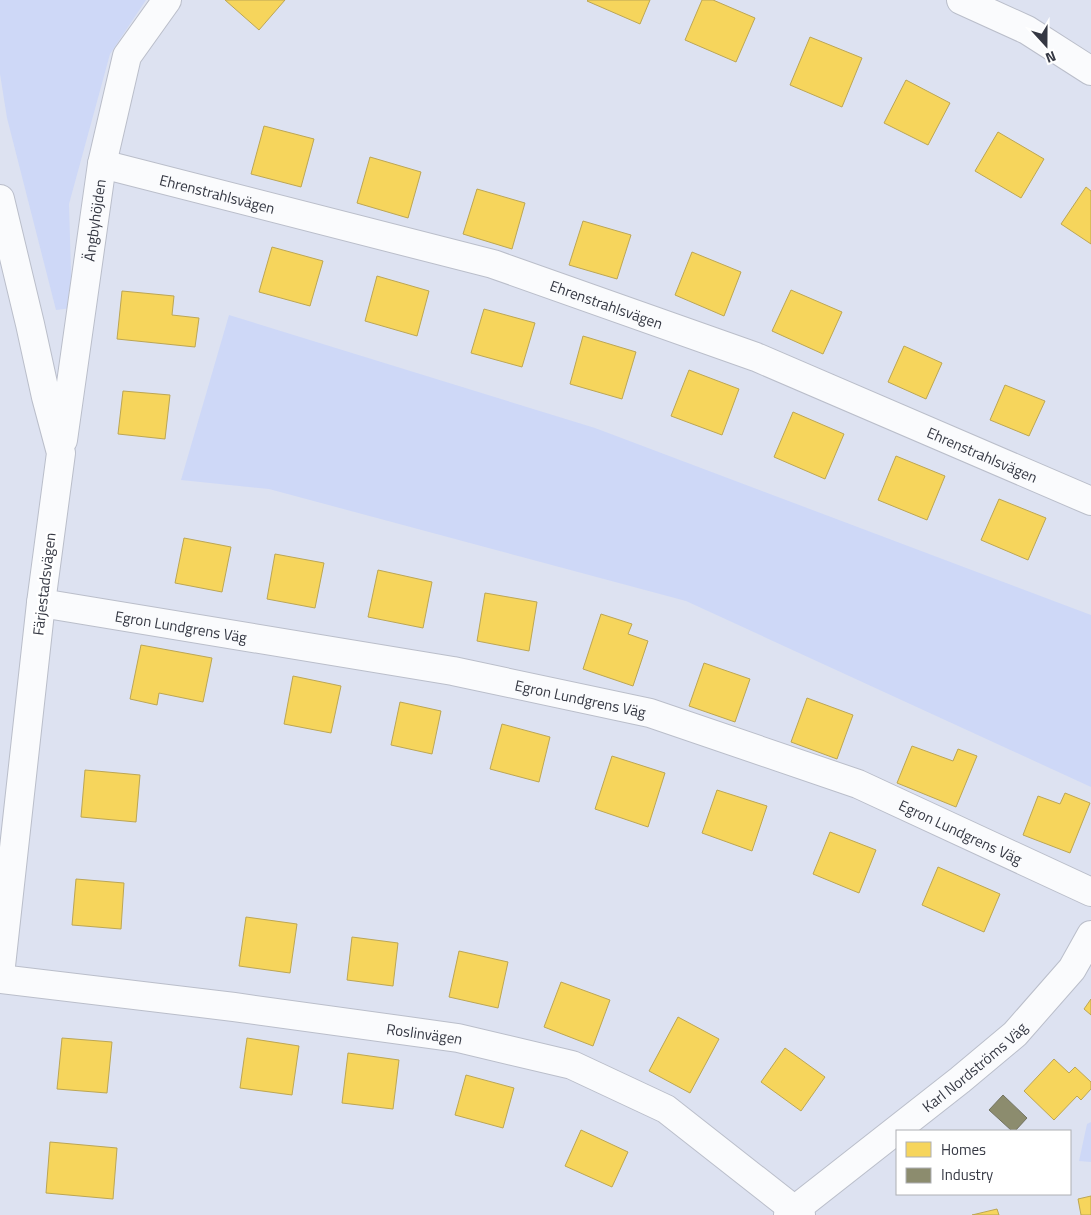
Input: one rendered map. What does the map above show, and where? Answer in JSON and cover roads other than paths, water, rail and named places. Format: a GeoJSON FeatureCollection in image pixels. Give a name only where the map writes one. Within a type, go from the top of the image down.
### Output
{"type":"FeatureCollection","features":[{"type":"Feature","properties":{"kind":"street","name":"Ängbyhöjden"},"geometry":{"type":"LineString","coordinates":[[61,453],[102,164],[127,56],[167,0]]}},
{"type":"Feature","properties":{"kind":"street"},"geometry":{"type":"LineString","coordinates":[[961,0],[1027,30],[1091,71]]}},
{"type":"Feature","properties":{"kind":"street","name":"Ehrenstrahlsvägen"},"geometry":{"type":"LineString","coordinates":[[102,164],[493,264],[756,357],[1091,501]]}},
{"type":"Feature","properties":{"kind":"street","name":"Färjestadsvägen"},"geometry":{"type":"LineString","coordinates":[[0,199],[46,397],[61,453],[41,603],[0,975]]}},
{"type":"Feature","properties":{"kind":"street","name":"Egron Lundgrens Väg"},"geometry":{"type":"LineString","coordinates":[[41,603],[453,671],[650,712],[858,784],[1091,892]]}},
{"type":"Feature","properties":{"kind":"street","name":"Karl Nordströms Väg"},"geometry":{"type":"LineString","coordinates":[[898,1130],[1015,1034],[1072,969],[1091,936]]}},
{"type":"Feature","properties":{"kind":"street","name":"Roslinvägen"},"geometry":{"type":"LineString","coordinates":[[0,979],[234,1007],[458,1038],[572,1064],[666,1109],[795,1213]]}},
{"type":"Feature","properties":{"kind":"street","name":"Karl Nordströms Väg"},"geometry":{"type":"LineString","coordinates":[[795,1213],[896,1132]]}}]}
